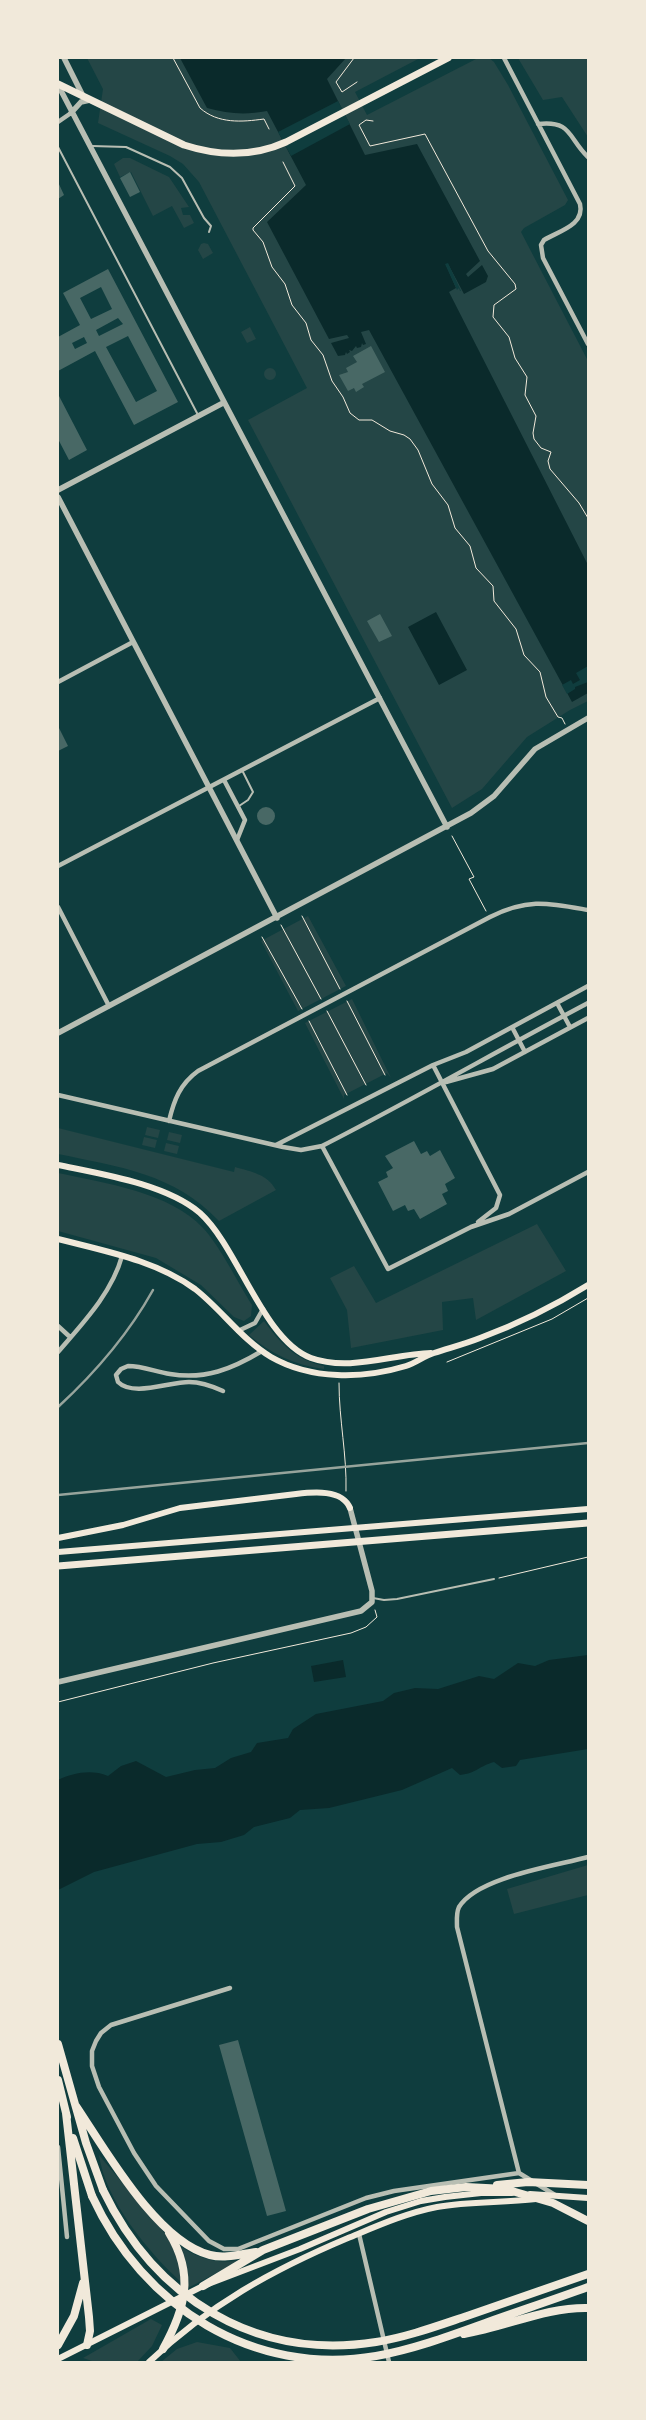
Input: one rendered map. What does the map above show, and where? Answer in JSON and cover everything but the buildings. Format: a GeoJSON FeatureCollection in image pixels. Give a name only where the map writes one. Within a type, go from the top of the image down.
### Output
{"type":"FeatureCollection","features":[{"type":"Feature","properties":{"kind":"highway"},"geometry":{"type":"LineString","coordinates":[[58,2044],[103,2190],[124,2229],[148,2262],[190,2299],[241,2327],[270,2337],[300,2343],[347,2345],[390,2339],[441,2324],[588,2274]]}},
{"type":"Feature","properties":{"kind":"highway"},"geometry":{"type":"LineString","coordinates":[[58,2080],[66,2113],[92,2196],[100,2215],[123,2252],[148,2281],[174,2304],[200,2322],[240,2341],[296,2356],[342,2360]]}},
{"type":"Feature","properties":{"kind":"highway"},"geometry":{"type":"LineString","coordinates":[[76,2106],[118,2172],[160,2221],[173,2240],[182,2260],[185,2277],[185,2295],[174,2327],[163,2349]]}},
{"type":"Feature","properties":{"kind":"highway"},"geometry":{"type":"LineString","coordinates":[[66,2113],[90,2331],[87,2345]]}},
{"type":"Feature","properties":{"kind":"highway"},"geometry":{"type":"LineString","coordinates":[[203,2286],[263,2250],[368,2209],[413,2195],[447,2189],[488,2187],[528,2182],[588,2185]]}},
{"type":"Feature","properties":{"kind":"highway"},"geometry":{"type":"LineString","coordinates":[[488,2187],[505,2189],[542,2199],[588,2221]]}},
{"type":"Feature","properties":{"kind":"highway"},"geometry":{"type":"LineString","coordinates":[[160,2221],[184,2242],[209,2254],[229,2256],[263,2250]]}},
{"type":"Feature","properties":{"kind":"highway"},"geometry":{"type":"LineString","coordinates":[[58,2345],[74,2316],[84,2278]]}},
{"type":"Feature","properties":{"kind":"highway"},"geometry":{"type":"LineString","coordinates":[[331,2362],[390,2353],[448,2336],[588,2287]]}},
{"type":"Feature","properties":{"kind":"highway"},"geometry":{"type":"LineString","coordinates":[[448,2336],[485,2331],[560,2309],[588,2308]]}},
{"type":"Feature","properties":{"kind":"main road"},"geometry":{"type":"LineString","coordinates":[[58,84],[190,147],[228,154],[261,151],[286,142],[448,58]]}},
{"type":"Feature","properties":{"kind":"main road"},"geometry":{"type":"LineString","coordinates":[[58,1165],[140,1185],[170,1195],[203,1216],[263,1309],[291,1346],[305,1355],[321,1361],[351,1363],[405,1354],[432,1353]]}},
{"type":"Feature","properties":{"kind":"main road"},"geometry":{"type":"LineString","coordinates":[[58,1239],[158,1268],[183,1282],[208,1301],[262,1352],[298,1368],[340,1375],[365,1374],[405,1366],[432,1353],[477,1340],[511,1326],[588,1285]]}},
{"type":"Feature","properties":{"kind":"main road"},"geometry":{"type":"LineString","coordinates":[[58,1538],[123,1525],[180,1508],[301,1493],[337,1496],[344,1499],[350,1508]]}},
{"type":"Feature","properties":{"kind":"main road"},"geometry":{"type":"LineString","coordinates":[[58,1552],[588,1509]]}},
{"type":"Feature","properties":{"kind":"main road"},"geometry":{"type":"LineString","coordinates":[[58,1566],[588,1523]]}},
{"type":"Feature","properties":{"kind":"main road"},"geometry":{"type":"LineString","coordinates":[[58,2359],[203,2286],[300,2249],[386,2212],[426,2200],[467,2194],[521,2193],[588,2198]]}},
{"type":"Feature","properties":{"kind":"main road"},"geometry":{"type":"LineString","coordinates":[[149,2362],[203,2316],[241,2290],[287,2265],[402,2216],[436,2207],[557,2196]]}},
{"type":"Feature","properties":{"kind":"street"},"geometry":{"type":"LineString","coordinates":[[58,122],[71,113],[86,98],[64,58]]}},
{"type":"Feature","properties":{"kind":"street"},"geometry":{"type":"LineString","coordinates":[[504,58],[580,204],[581,211],[575,223],[543,241],[542,253],[588,344]]}},
{"type":"Feature","properties":{"kind":"street"},"geometry":{"type":"LineString","coordinates":[[58,84],[88,146],[447,827]]}},
{"type":"Feature","properties":{"kind":"street"},"geometry":{"type":"LineString","coordinates":[[538,124],[553,123],[563,126],[571,133],[588,157]]}},
{"type":"Feature","properties":{"kind":"street"},"geometry":{"type":"LineString","coordinates":[[58,490],[224,403]]}},
{"type":"Feature","properties":{"kind":"street"},"geometry":{"type":"LineString","coordinates":[[58,497],[278,918]]}},
{"type":"Feature","properties":{"kind":"street"},"geometry":{"type":"LineString","coordinates":[[58,682],[133,642]]}},
{"type":"Feature","properties":{"kind":"street"},"geometry":{"type":"LineString","coordinates":[[58,866],[380,698]]}},
{"type":"Feature","properties":{"kind":"street"},"geometry":{"type":"LineString","coordinates":[[58,1033],[278,918],[486,804],[535,749],[588,718]]}},
{"type":"Feature","properties":{"kind":"street"},"geometry":{"type":"LineString","coordinates":[[224,780],[239,806],[245,822],[237,840]]}},
{"type":"Feature","properties":{"kind":"street"},"geometry":{"type":"LineString","coordinates":[[168,1121],[177,1093],[187,1080],[198,1071],[490,917],[510,908],[530,903],[588,910]]}},
{"type":"Feature","properties":{"kind":"street"},"geometry":{"type":"LineString","coordinates":[[58,907],[109,1006]]}},
{"type":"Feature","properties":{"kind":"street"},"geometry":{"type":"LineString","coordinates":[[275,1146],[433,1065],[466,1052],[588,986]]}},
{"type":"Feature","properties":{"kind":"street"},"geometry":{"type":"LineString","coordinates":[[557,1003],[570,1027]]}},
{"type":"Feature","properties":{"kind":"street"},"geometry":{"type":"LineString","coordinates":[[58,1095],[275,1146],[301,1150],[322,1146],[588,1003]]}},
{"type":"Feature","properties":{"kind":"street"},"geometry":{"type":"LineString","coordinates":[[442,1083],[489,1070],[588,1018]]}},
{"type":"Feature","properties":{"kind":"street"},"geometry":{"type":"LineString","coordinates":[[512,1027],[525,1052]]}},
{"type":"Feature","properties":{"kind":"street"},"geometry":{"type":"LineString","coordinates":[[433,1065],[500,1195],[499,1202],[493,1211],[471,1227]]}},
{"type":"Feature","properties":{"kind":"street"},"geometry":{"type":"LineString","coordinates":[[322,1146],[388,1269],[471,1227],[509,1214],[588,1172]]}},
{"type":"Feature","properties":{"kind":"street"},"geometry":{"type":"LineString","coordinates":[[58,1352],[108,1286],[122,1256]]}},
{"type":"Feature","properties":{"kind":"street"},"geometry":{"type":"LineString","coordinates":[[238,1331],[255,1323],[263,1309]]}},
{"type":"Feature","properties":{"kind":"street"},"geometry":{"type":"LineString","coordinates":[[58,1326],[70,1337]]}},
{"type":"Feature","properties":{"kind":"street"},"geometry":{"type":"LineString","coordinates":[[223,1391],[206,1384],[188,1382],[128,1388],[120,1384],[116,1375],[121,1369],[128,1366],[174,1375],[214,1374],[228,1370],[262,1352]]}},
{"type":"Feature","properties":{"kind":"street"},"geometry":{"type":"LineString","coordinates":[[58,1682],[167,1655],[348,1616],[364,1610],[373,1598],[366,1564],[350,1508]]}},
{"type":"Feature","properties":{"kind":"street"},"geometry":{"type":"LineString","coordinates":[[520,2173],[457,1927],[457,1915],[459,1907],[480,1888],[497,1880],[588,1857]]}},
{"type":"Feature","properties":{"kind":"street"},"geometry":{"type":"LineString","coordinates":[[230,1988],[114,2024],[101,2032],[94,2044],[91,2063],[99,2087],[151,2180],[209,2241],[220,2248],[231,2250],[268,2239],[378,2194],[520,2173],[557,2196]]}},
{"type":"Feature","properties":{"kind":"street"},"geometry":{"type":"LineString","coordinates":[[58,2148],[67,2237]]}},
{"type":"Feature","properties":{"kind":"street"},"geometry":{"type":"LineString","coordinates":[[378,2194],[386,2212]]}},
{"type":"Feature","properties":{"kind":"street"},"geometry":{"type":"LineString","coordinates":[[359,2234],[389,2362]]}},
{"type":"Feature","properties":{"kind":"lane"},"geometry":{"type":"LineString","coordinates":[[88,146],[111,144],[126,147],[170,167],[184,180],[204,218],[211,226],[209,232]]}},
{"type":"Feature","properties":{"kind":"lane"},"geometry":{"type":"LineString","coordinates":[[58,147],[198,416]]}},
{"type":"Feature","properties":{"kind":"lane"},"geometry":{"type":"LineString","coordinates":[[239,806],[245,803],[253,793],[242,770]]}},
{"type":"Feature","properties":{"kind":"lane"},"geometry":{"type":"LineString","coordinates":[[373,1598],[384,1600],[397,1599],[494,1580]]}},
{"type":"Feature","properties":{"kind":"path"},"geometry":{"type":"LineString","coordinates":[[173,58],[200,108],[206,113],[213,117],[238,122],[264,119],[269,129]]}},
{"type":"Feature","properties":{"kind":"path"},"geometry":{"type":"LineString","coordinates":[[354,58],[336,82],[342,92],[357,82]]}},
{"type":"Feature","properties":{"kind":"path"},"geometry":{"type":"LineString","coordinates":[[373,122],[366,120],[359,125],[370,146],[425,134],[488,251],[515,284],[516,289],[514,293],[494,305],[493,317],[509,337],[515,358],[527,377],[525,395],[536,416],[533,432],[534,439],[541,448],[551,452],[548,461],[550,469],[579,502],[588,518]]}},
{"type":"Feature","properties":{"kind":"path"},"geometry":{"type":"LineString","coordinates":[[284,162],[295,186],[252,230],[263,242],[272,267],[285,284],[292,304],[306,322],[310,340],[323,355],[332,381],[343,397],[350,413],[359,420],[372,420],[390,431],[410,439],[418,450],[429,479],[448,505],[455,528],[470,546],[476,568],[493,586],[494,601],[516,629],[523,654],[541,674],[546,697],[568,729]]}},
{"type":"Feature","properties":{"kind":"path"},"geometry":{"type":"LineString","coordinates":[[452,836],[474,877],[470,879],[490,917]]}},
{"type":"Feature","properties":{"kind":"path"},"geometry":{"type":"LineString","coordinates":[[302,916],[341,990]]}},
{"type":"Feature","properties":{"kind":"path"},"geometry":{"type":"LineString","coordinates":[[282,927],[322,1000]]}},
{"type":"Feature","properties":{"kind":"path"},"geometry":{"type":"LineString","coordinates":[[262,937],[303,1010]]}},
{"type":"Feature","properties":{"kind":"path"},"geometry":{"type":"LineString","coordinates":[[346,1001],[385,1075]]}},
{"type":"Feature","properties":{"kind":"path"},"geometry":{"type":"LineString","coordinates":[[327,1011],[366,1085]]}},
{"type":"Feature","properties":{"kind":"path"},"geometry":{"type":"LineString","coordinates":[[308,1020],[347,1095]]}},
{"type":"Feature","properties":{"kind":"path"},"geometry":{"type":"LineString","coordinates":[[447,1362],[552,1319],[588,1298]]}},
{"type":"Feature","properties":{"kind":"path"},"geometry":{"type":"LineString","coordinates":[[340,1375],[340,1415],[346,1474],[346,1497]]}},
{"type":"Feature","properties":{"kind":"path"},"geometry":{"type":"LineString","coordinates":[[494,1580],[588,1557]]}},
{"type":"Feature","properties":{"kind":"path"},"geometry":{"type":"LineString","coordinates":[[58,1702],[213,1663],[352,1633],[366,1627],[376,1616],[373,1598]]}},
{"type":"Feature","properties":{"kind":"shaded area"},"geometry":{"type":"Polygon","coordinates":[[[87,58],[420,58],[355,92],[367,115],[478,58],[489,58],[494,62],[508,85],[568,200],[565,205],[524,228],[521,232],[588,361],[588,701],[527,737],[482,789],[452,808],[248,420],[307,388],[199,182],[183,164],[170,156],[98,123],[103,89],[87,58]]]}},
{"type":"Feature","properties":{"kind":"shaded area"},"geometry":{"type":"Polygon","coordinates":[[[180,58],[346,58],[327,79],[365,155],[417,144],[480,261],[466,274],[468,277],[482,265],[488,276],[486,282],[464,294],[448,264],[446,265],[456,288],[449,292],[588,565],[588,693],[572,702],[369,330],[361,332],[366,344],[363,345],[362,343],[361,347],[357,348],[356,346],[352,351],[349,350],[350,352],[347,354],[346,352],[345,355],[338,356],[331,343],[349,338],[347,335],[329,339],[267,222],[306,185],[267,111],[237,113],[207,108],[180,58]]]}},
{"type":"Feature","properties":{"kind":"shaded area"},"geometry":{"type":"Polygon","coordinates":[[[518,58],[588,58],[588,137],[562,97],[543,100],[518,58]]]}},
{"type":"Feature","properties":{"kind":"shaded area"},"geometry":{"type":"Polygon","coordinates":[[[123,158],[130,158],[169,177],[189,207],[181,208],[183,215],[190,215],[194,223],[184,228],[172,206],[153,216],[131,172],[120,177],[114,164],[123,158]]]}},
{"type":"Feature","properties":{"kind":"shaded area"},"geometry":{"type":"Polygon","coordinates":[[[201,244],[208,244],[213,253],[203,259],[198,250],[201,244]]]}},
{"type":"Feature","properties":{"kind":"shaded area"},"geometry":{"type":"Polygon","coordinates":[[[250,327],[256,339],[247,343],[241,332],[250,327]]]}},
{"type":"Feature","properties":{"kind":"shaded area"},"geometry":{"type":"Polygon","coordinates":[[[270,368],[276,374],[270,380],[264,374],[270,368]]]}},
{"type":"Feature","properties":{"kind":"shaded area"},"geometry":{"type":"Polygon","coordinates":[[[436,612],[467,670],[439,685],[408,627],[436,612]]]}},
{"type":"Feature","properties":{"kind":"shaded area"},"geometry":{"type":"Polygon","coordinates":[[[308,916],[346,986],[298,1011],[261,941],[308,916]]]}},
{"type":"Feature","properties":{"kind":"shaded area"},"geometry":{"type":"Polygon","coordinates":[[[352,999],[391,1078],[387,1073],[344,1095],[344,1099],[305,1023],[352,999]]]}},
{"type":"Feature","properties":{"kind":"shaded area"},"geometry":{"type":"Polygon","coordinates":[[[147,1127],[160,1130],[158,1138],[145,1135],[147,1127]]]}},
{"type":"Feature","properties":{"kind":"shaded area"},"geometry":{"type":"Polygon","coordinates":[[[58,1128],[234,1172],[235,1167],[247,1170],[264,1177],[276,1190],[219,1221],[183,1192],[164,1182],[124,1168],[58,1154],[58,1128]]]}},
{"type":"Feature","properties":{"kind":"shaded area"},"geometry":{"type":"Polygon","coordinates":[[[169,1132],[182,1135],[180,1143],[167,1140],[169,1132]]]}},
{"type":"Feature","properties":{"kind":"shaded area"},"geometry":{"type":"Polygon","coordinates":[[[144,1137],[157,1140],[155,1148],[142,1145],[144,1137]]]}},
{"type":"Feature","properties":{"kind":"shaded area"},"geometry":{"type":"Polygon","coordinates":[[[166,1143],[179,1146],[177,1154],[164,1151],[166,1143]]]}},
{"type":"Feature","properties":{"kind":"shaded area"},"geometry":{"type":"Polygon","coordinates":[[[58,1173],[115,1185],[155,1197],[189,1216],[203,1228],[222,1254],[252,1305],[251,1316],[244,1321],[234,1317],[201,1285],[156,1258],[58,1231],[58,1173]]]}},
{"type":"Feature","properties":{"kind":"shaded area"},"geometry":{"type":"Polygon","coordinates":[[[537,1224],[566,1271],[476,1320],[473,1298],[442,1302],[443,1330],[351,1348],[347,1310],[330,1278],[354,1266],[376,1303],[537,1224]]]}},
{"type":"Feature","properties":{"kind":"shaded area"},"geometry":{"type":"Polygon","coordinates":[[[264,1321],[290,1350],[305,1360],[324,1366],[324,1369],[303,1365],[284,1358],[266,1348],[249,1335],[264,1321]]]}},
{"type":"Feature","properties":{"kind":"shaded area"},"geometry":{"type":"Polygon","coordinates":[[[588,1655],[588,1749],[520,1760],[516,1766],[502,1768],[494,1762],[470,1773],[460,1775],[452,1768],[402,1790],[329,1808],[300,1810],[290,1818],[254,1827],[244,1835],[221,1842],[197,1844],[94,1872],[58,1890],[58,1780],[70,1775],[89,1772],[108,1776],[121,1766],[136,1761],[166,1777],[195,1770],[215,1768],[231,1758],[251,1752],[257,1743],[288,1738],[293,1729],[316,1714],[383,1701],[394,1693],[415,1688],[438,1689],[479,1676],[494,1679],[518,1663],[535,1666],[549,1660],[588,1655]]]}},
{"type":"Feature","properties":{"kind":"shaded area"},"geometry":{"type":"Polygon","coordinates":[[[343,1660],[346,1677],[314,1682],[311,1666],[343,1660]]]}},
{"type":"Feature","properties":{"kind":"shaded area"},"geometry":{"type":"Polygon","coordinates":[[[588,1865],[588,1895],[514,1914],[507,1889],[588,1865]]]}},
{"type":"Feature","properties":{"kind":"shaded area"},"geometry":{"type":"Polygon","coordinates":[[[99,2155],[168,2237],[178,2259],[182,2283],[156,2257],[130,2225],[110,2190],[99,2155]]]}},
{"type":"Feature","properties":{"kind":"shaded area"},"geometry":{"type":"Polygon","coordinates":[[[178,2245],[200,2257],[216,2261],[241,2260],[188,2288],[187,2273],[178,2245]]]}},
{"type":"Feature","properties":{"kind":"shaded area"},"geometry":{"type":"Polygon","coordinates":[[[151,2319],[162,2325],[152,2346],[137,2362],[95,2362],[83,2358],[151,2319]]]}},
{"type":"Feature","properties":{"kind":"shaded area"},"geometry":{"type":"Polygon","coordinates":[[[197,2342],[230,2348],[241,2362],[161,2362],[177,2349],[197,2342]]]}},
{"type":"Feature","properties":{"kind":"pier"},"geometry":{"type":"Polygon","coordinates":[[[338,101],[350,124],[291,156],[278,132],[338,101]]]}},
{"type":"Feature","properties":{"kind":"pier"},"geometry":{"type":"Polygon","coordinates":[[[448,263],[461,291],[459,288],[457,290],[445,264],[448,263]]]}},
{"type":"Feature","properties":{"kind":"pier"},"geometry":{"type":"Polygon","coordinates":[[[588,666],[588,682],[575,687],[575,689],[567,694],[562,685],[571,680],[573,684],[580,680],[576,673],[588,666]]]}},
{"type":"Feature","properties":{"kind":"railway"},"geometry":{"type":"LineString","coordinates":[[58,1407],[122,1338],[153,1290]]}},
{"type":"Feature","properties":{"kind":"railway"},"geometry":{"type":"LineString","coordinates":[[58,1495],[588,1443]]}}]}
